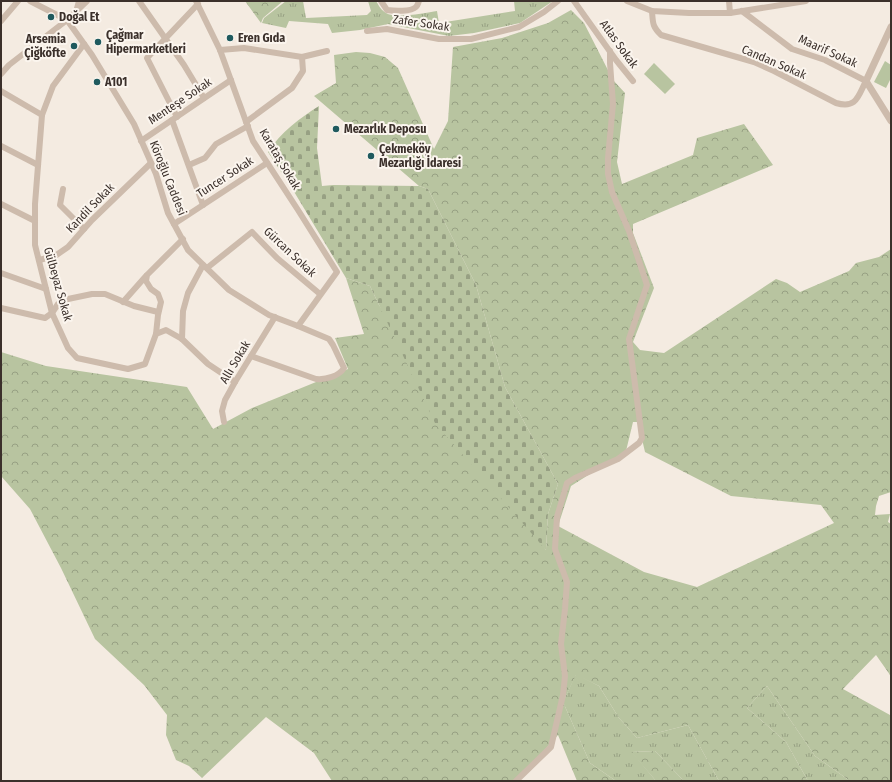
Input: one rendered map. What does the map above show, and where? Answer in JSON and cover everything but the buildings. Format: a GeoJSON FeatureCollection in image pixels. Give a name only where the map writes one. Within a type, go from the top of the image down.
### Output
{"type":"FeatureCollection","features":[{"type":"Feature","properties":{"kind":"street"},"geometry":{"type":"LineString","coordinates":[[1,21],[18,1]]}},
{"type":"Feature","properties":{"kind":"street","name":"Köroğlu Caddesi"},"geometry":{"type":"LineString","coordinates":[[30,1],[67,20],[92,55],[134,124],[156,174],[168,213],[188,250],[229,290],[269,315],[329,339],[333,344],[344,368],[339,373],[328,378],[316,379],[251,356]]}},
{"type":"Feature","properties":{"kind":"street"},"geometry":{"type":"LineString","coordinates":[[76,12],[78,1]]}},
{"type":"Feature","properties":{"kind":"street"},"geometry":{"type":"LineString","coordinates":[[1,74],[9,65],[67,20],[87,1]]}},
{"type":"Feature","properties":{"kind":"street"},"geometry":{"type":"LineString","coordinates":[[139,1],[184,65],[204,98]]}},
{"type":"Feature","properties":{"kind":"street"},"geometry":{"type":"LineString","coordinates":[[381,1],[387,10],[396,11],[413,9],[419,1]]}},
{"type":"Feature","properties":{"kind":"street","name":"Zafer Sokak"},"geometry":{"type":"LineString","coordinates":[[367,31],[387,29],[439,39],[471,39],[519,27],[544,12],[558,1]]}},
{"type":"Feature","properties":{"kind":"street","name":"Atlas Sokak"},"geometry":{"type":"LineString","coordinates":[[574,1],[633,81]]}},
{"type":"Feature","properties":{"kind":"street"},"geometry":{"type":"LineString","coordinates":[[626,1],[652,11],[689,13],[730,13],[806,1]]}},
{"type":"Feature","properties":{"kind":"street"},"geometry":{"type":"LineString","coordinates":[[729,1],[730,13]]}},
{"type":"Feature","properties":{"kind":"street"},"geometry":{"type":"LineString","coordinates":[[203,205],[175,118],[147,58],[197,2],[220,50],[244,48],[302,57],[327,51]]}},
{"type":"Feature","properties":{"kind":"street","name":"Candan Sokak"},"geometry":{"type":"LineString","coordinates":[[652,11],[653,24],[655,29],[661,35],[754,62],[836,103],[846,105],[851,104],[855,101],[866,81]]}},
{"type":"Feature","properties":{"kind":"street","name":"Maarif Sokak"},"geometry":{"type":"LineString","coordinates":[[742,11],[792,49],[825,60],[866,81]]}},
{"type":"Feature","properties":{"kind":"street"},"geometry":{"type":"LineString","coordinates":[[891,27],[866,81],[891,121]]}},
{"type":"Feature","properties":{"kind":"street","name":"Gülbeyaz Sokak"},"geometry":{"type":"LineString","coordinates":[[84,44],[53,86],[42,115],[35,221],[36,245],[46,289],[52,313],[68,348],[77,358],[128,368],[145,364],[156,334]]}},
{"type":"Feature","properties":{"kind":"street","name":"Karataş Sokak"},"geometry":{"type":"LineString","coordinates":[[220,50],[253,141],[337,272],[320,294]]}},
{"type":"Feature","properties":{"kind":"street"},"geometry":{"type":"LineString","coordinates":[[516,781],[551,747],[563,695],[565,676],[561,644],[567,582],[555,549],[557,516],[567,483],[618,459],[640,443],[642,438],[629,339],[647,285],[629,231],[612,192],[608,174],[613,104],[610,51]]}},
{"type":"Feature","properties":{"kind":"street"},"geometry":{"type":"LineString","coordinates":[[189,165],[205,158],[216,144],[247,124],[292,88],[303,71],[302,57]]}},
{"type":"Feature","properties":{"kind":"street","name":"Menteşe Sokak"},"geometry":{"type":"LineString","coordinates":[[141,141],[231,80]]}},
{"type":"Feature","properties":{"kind":"street"},"geometry":{"type":"LineString","coordinates":[[1,91],[42,115]]}},
{"type":"Feature","properties":{"kind":"street"},"geometry":{"type":"LineString","coordinates":[[1,146],[38,165]]}},
{"type":"Feature","properties":{"kind":"street","name":"Kandil Sokak"},"geometry":{"type":"LineString","coordinates":[[39,260],[55,256],[68,247],[84,229],[151,163]]}},
{"type":"Feature","properties":{"kind":"street","name":"Tuncer Sokak"},"geometry":{"type":"LineString","coordinates":[[174,224],[267,163]]}},
{"type":"Feature","properties":{"kind":"street"},"geometry":{"type":"LineString","coordinates":[[63,189],[60,205],[84,229]]}},
{"type":"Feature","properties":{"kind":"street"},"geometry":{"type":"LineString","coordinates":[[1,204],[35,221]]}},
{"type":"Feature","properties":{"kind":"street","name":"Gürcan Sokak"},"geometry":{"type":"LineString","coordinates":[[205,266],[252,232],[277,258],[320,294]]}},
{"type":"Feature","properties":{"kind":"street"},"geometry":{"type":"LineString","coordinates":[[123,302],[147,275],[183,239]]}},
{"type":"Feature","properties":{"kind":"street"},"geometry":{"type":"LineString","coordinates":[[182,339],[183,311],[188,293],[205,266]]}},
{"type":"Feature","properties":{"kind":"street"},"geometry":{"type":"LineString","coordinates":[[1,273],[46,289]]}},
{"type":"Feature","properties":{"kind":"street"},"geometry":{"type":"LineString","coordinates":[[147,275],[146,281],[151,289],[158,294],[161,302],[158,312],[156,334],[166,330],[182,339],[208,364],[235,382]]}},
{"type":"Feature","properties":{"kind":"street"},"geometry":{"type":"LineString","coordinates":[[1,308],[45,318],[52,313],[58,304],[68,299],[92,294],[105,294],[134,306],[158,312]]}},
{"type":"Feature","properties":{"kind":"street"},"geometry":{"type":"LineString","coordinates":[[298,326],[320,294]]}},
{"type":"Feature","properties":{"kind":"street","name":"Allı Sokak"},"geometry":{"type":"LineString","coordinates":[[224,422],[222,411],[225,400],[275,317]]}},
{"type":"Feature","properties":{"kind":"green space"},"geometry":{"type":"Polygon","coordinates":[[[245,1],[283,1],[263,18],[261,23],[245,1]]]}},
{"type":"Feature","properties":{"kind":"green space"},"geometry":{"type":"Polygon","coordinates":[[[286,1],[303,1],[306,18],[367,15],[371,11],[368,1],[376,1],[383,11],[390,15],[396,16],[437,11],[439,23],[515,11],[514,1],[553,1],[520,23],[474,33],[449,36],[388,24],[360,30],[332,33],[328,24],[289,21],[286,28],[262,23],[264,18],[286,1]]]}},
{"type":"Feature","properties":{"kind":"green space"},"geometry":{"type":"Polygon","coordinates":[[[571,10],[584,23],[613,80],[625,93],[617,162],[622,184],[693,155],[697,138],[744,124],[773,165],[633,224],[633,233],[654,288],[633,342],[640,350],[664,353],[776,279],[787,283],[800,292],[849,271],[856,263],[879,257],[891,249],[891,492],[879,496],[875,515],[890,514],[888,522],[891,524],[891,677],[876,655],[843,689],[890,715],[891,714],[891,781],[850,781],[815,756],[767,686],[747,708],[786,742],[808,781],[719,781],[688,725],[637,738],[619,718],[599,686],[576,675],[563,702],[590,763],[616,781],[577,781],[558,735],[517,781],[332,781],[314,753],[266,717],[202,778],[189,766],[176,760],[166,735],[167,715],[144,685],[95,639],[61,568],[30,509],[1,476],[1,352],[46,366],[187,387],[213,429],[252,408],[348,369],[335,338],[364,334],[346,278],[370,286],[379,305],[546,550],[548,514],[558,484],[505,387],[476,285],[428,189],[419,186],[314,96],[336,83],[334,55],[356,52],[370,53],[385,57],[398,68],[434,149],[448,121],[453,47],[502,38],[548,23],[571,10]],[[633,422],[626,451],[571,486],[558,526],[644,572],[697,587],[834,523],[821,505],[731,496],[645,452],[638,422],[633,422]]]}},
{"type":"Feature","properties":{"kind":"green space"},"geometry":{"type":"Polygon","coordinates":[[[885,61],[891,65],[891,78],[886,88],[874,82],[885,61]]]}},
{"type":"Feature","properties":{"kind":"green space"},"geometry":{"type":"Polygon","coordinates":[[[654,63],[675,84],[665,94],[644,74],[654,63]]]}},
{"type":"Feature","properties":{"kind":"green space"},"geometry":{"type":"Polygon","coordinates":[[[319,106],[317,148],[322,186],[419,186],[428,189],[476,285],[505,387],[558,484],[548,514],[546,550],[435,423],[370,286],[346,278],[293,190],[268,152],[291,126],[319,106]]]}},
{"type":"Feature","properties":{"kind":"green space"},"geometry":{"type":"Polygon","coordinates":[[[576,674],[599,686],[619,718],[637,738],[688,725],[719,781],[684,781],[655,751],[632,752],[656,781],[616,781],[590,763],[563,702],[576,674]]]}},
{"type":"Feature","properties":{"kind":"green space"},"geometry":{"type":"Polygon","coordinates":[[[767,686],[815,756],[850,781],[808,781],[786,742],[747,708],[767,686]]]}},
{"type":"Feature","properties":{"kind":"green space"},"geometry":{"type":"Polygon","coordinates":[[[655,751],[684,781],[656,781],[631,752],[655,751]]]}},
{"type":"Feature","properties":{"kind":"place","name":"Doğal Et"},"geometry":{"type":"Point","coordinates":[51,17]}},
{"type":"Feature","properties":{"kind":"place","name":"Eren Gıda"},"geometry":{"type":"Point","coordinates":[230,38]}},
{"type":"Feature","properties":{"kind":"place","name":"Çağmar Hipermarketleri"},"geometry":{"type":"Point","coordinates":[98,42]}},
{"type":"Feature","properties":{"kind":"place","name":"Arsemia Çiğköfte"},"geometry":{"type":"Point","coordinates":[74,46]}},
{"type":"Feature","properties":{"kind":"place","name":"A101"},"geometry":{"type":"Point","coordinates":[97,82]}},
{"type":"Feature","properties":{"kind":"place","name":"Mezarlık Deposu"},"geometry":{"type":"Point","coordinates":[336,129]}},
{"type":"Feature","properties":{"kind":"place","name":"Çekmeköy Mezarlığı İdaresi"},"geometry":{"type":"Point","coordinates":[371,156]}}]}
